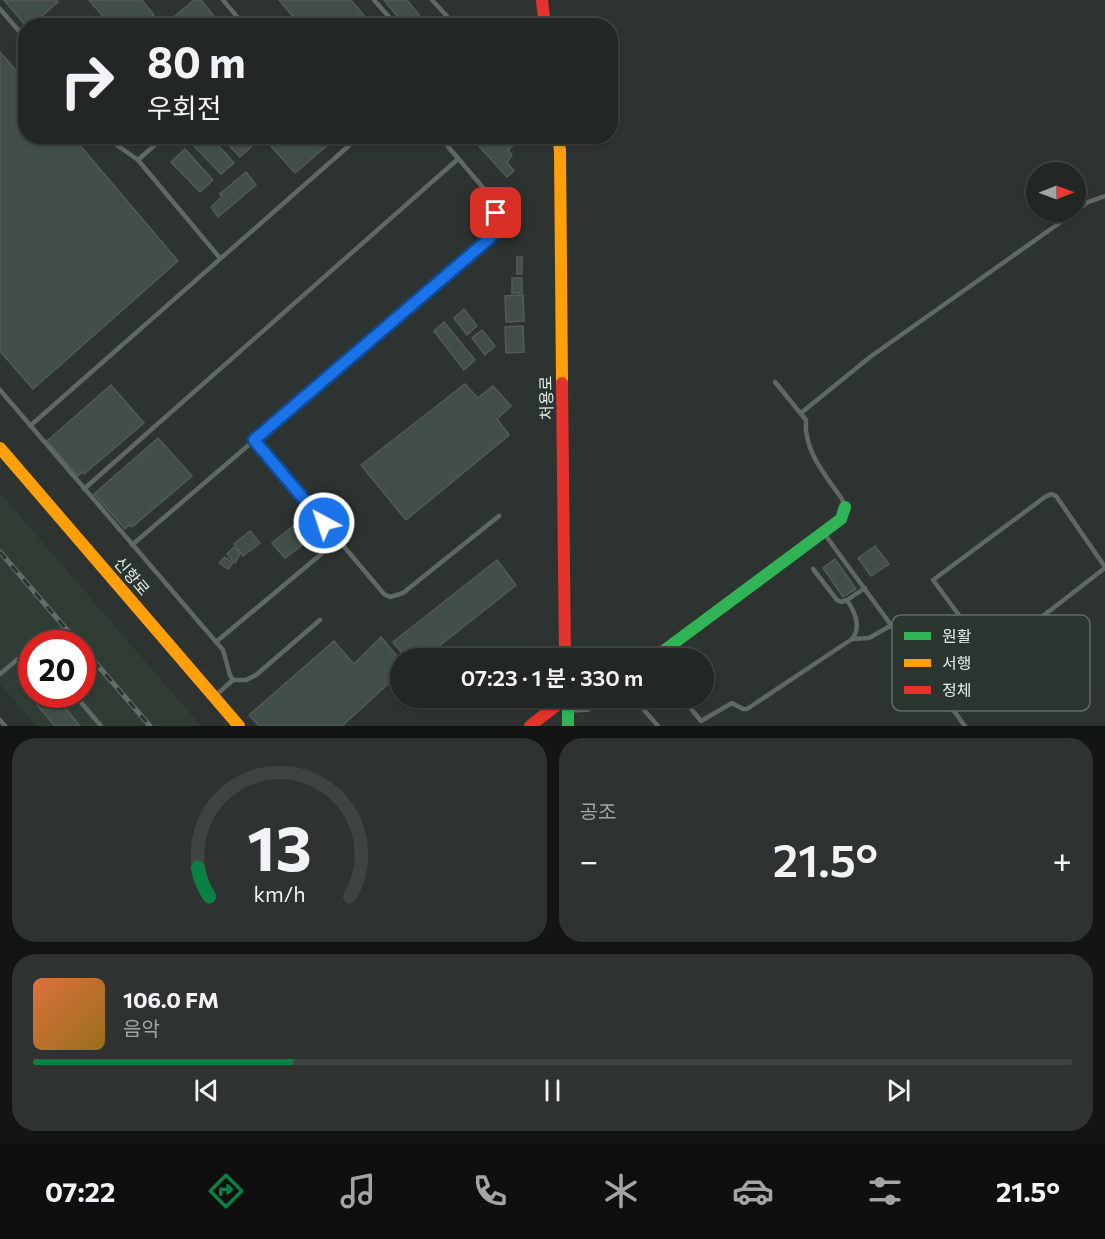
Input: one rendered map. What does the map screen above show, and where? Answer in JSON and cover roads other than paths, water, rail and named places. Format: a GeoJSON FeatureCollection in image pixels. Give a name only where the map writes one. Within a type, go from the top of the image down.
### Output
{"type":"FeatureCollection","features":[{"type":"Feature","properties":{"kind":"street"},"geometry":{"type":"LineString","coordinates":[[542,0],[544,18]]}},
{"type":"Feature","properties":{"kind":"street","name":"처용로"},"geometry":{"type":"LineString","coordinates":[[559,144],[565,648]]}},
{"type":"Feature","properties":{"kind":"street","name":"신항로"},"geometry":{"type":"LineString","coordinates":[[0,448],[239,726]]}},
{"type":"Feature","properties":{"kind":"street"},"geometry":{"type":"LineString","coordinates":[[667,648],[841,519],[845,507]]}},
{"type":"Feature","properties":{"kind":"street"},"geometry":{"type":"LineString","coordinates":[[530,726],[558,708]]}},
{"type":"Feature","properties":{"kind":"street"},"geometry":{"type":"LineString","coordinates":[[567,708],[568,726]]}},
{"type":"Feature","properties":{"kind":"lane"},"geometry":{"type":"LineString","coordinates":[[223,0],[238,18]]}},
{"type":"Feature","properties":{"kind":"lane"},"geometry":{"type":"LineString","coordinates":[[374,0],[390,18]]}},
{"type":"Feature","properties":{"kind":"lane"},"geometry":{"type":"LineString","coordinates":[[432,0],[449,18]]}},
{"type":"Feature","properties":{"kind":"lane"},"geometry":{"type":"LineString","coordinates":[[0,9],[18,30]]}},
{"type":"Feature","properties":{"kind":"lane"},"geometry":{"type":"LineString","coordinates":[[116,144],[138,160],[220,258]]}},
{"type":"Feature","properties":{"kind":"lane"},"geometry":{"type":"LineString","coordinates":[[138,160],[156,144]]}},
{"type":"Feature","properties":{"kind":"lane"},"geometry":{"type":"LineString","coordinates":[[30,426],[351,144]]}},
{"type":"Feature","properties":{"kind":"lane"},"geometry":{"type":"LineString","coordinates":[[132,545],[490,238],[496,224],[491,197],[446,144]]}},
{"type":"Feature","properties":{"kind":"lane"},"geometry":{"type":"LineString","coordinates":[[84,489],[458,159]]}},
{"type":"Feature","properties":{"kind":"lane"},"geometry":{"type":"LineString","coordinates":[[1086,204],[1105,196]]}},
{"type":"Feature","properties":{"kind":"lane"},"geometry":{"type":"LineString","coordinates":[[801,413],[870,357],[1060,222]]}},
{"type":"Feature","properties":{"kind":"lane"},"geometry":{"type":"LineString","coordinates":[[775,382],[806,420],[805,429],[814,458],[845,507]]}},
{"type":"Feature","properties":{"kind":"lane"},"geometry":{"type":"LineString","coordinates":[[0,390],[223,650],[233,680]]}},
{"type":"Feature","properties":{"kind":"lane"},"geometry":{"type":"LineString","coordinates":[[254,440],[384,594],[390,597],[403,593],[499,516]]}},
{"type":"Feature","properties":{"kind":"lane"},"geometry":{"type":"LineString","coordinates":[[959,615],[933,580],[1051,494],[1056,496],[1105,567],[1044,615]]}},
{"type":"Feature","properties":{"kind":"lane"},"geometry":{"type":"LineString","coordinates":[[824,532],[892,625],[870,638],[852,639]]}},
{"type":"Feature","properties":{"kind":"lane"},"geometry":{"type":"LineString","coordinates":[[216,642],[338,540]]}},
{"type":"Feature","properties":{"kind":"lane"},"geometry":{"type":"LineString","coordinates":[[813,569],[841,602],[865,588]]}},
{"type":"Feature","properties":{"kind":"lane"},"geometry":{"type":"LineString","coordinates":[[690,708],[701,721],[732,703],[742,709],[747,709],[852,639],[856,635],[856,613],[847,600]]}},
{"type":"Feature","properties":{"kind":"lane"},"geometry":{"type":"LineString","coordinates":[[214,697],[233,680],[246,680],[256,675],[321,620]]}},
{"type":"Feature","properties":{"kind":"lane"},"geometry":{"type":"LineString","coordinates":[[0,674],[18,659]]}},
{"type":"Feature","properties":{"kind":"lane"},"geometry":{"type":"LineString","coordinates":[[86,708],[102,726]]}},
{"type":"Feature","properties":{"kind":"lane"},"geometry":{"type":"LineString","coordinates":[[642,708],[658,726]]}},
{"type":"Feature","properties":{"kind":"lane"},"geometry":{"type":"LineString","coordinates":[[954,711],[965,726]]}},
{"type":"Feature","properties":{"kind":"lane"},"geometry":{"type":"LineString","coordinates":[[0,720],[5,726]]}},
{"type":"Feature","properties":{"kind":"railway"},"geometry":{"type":"LineString","coordinates":[[0,552],[67,630]]}},
{"type":"Feature","properties":{"kind":"railway"},"geometry":{"type":"LineString","coordinates":[[96,663],[150,726]]}}]}
